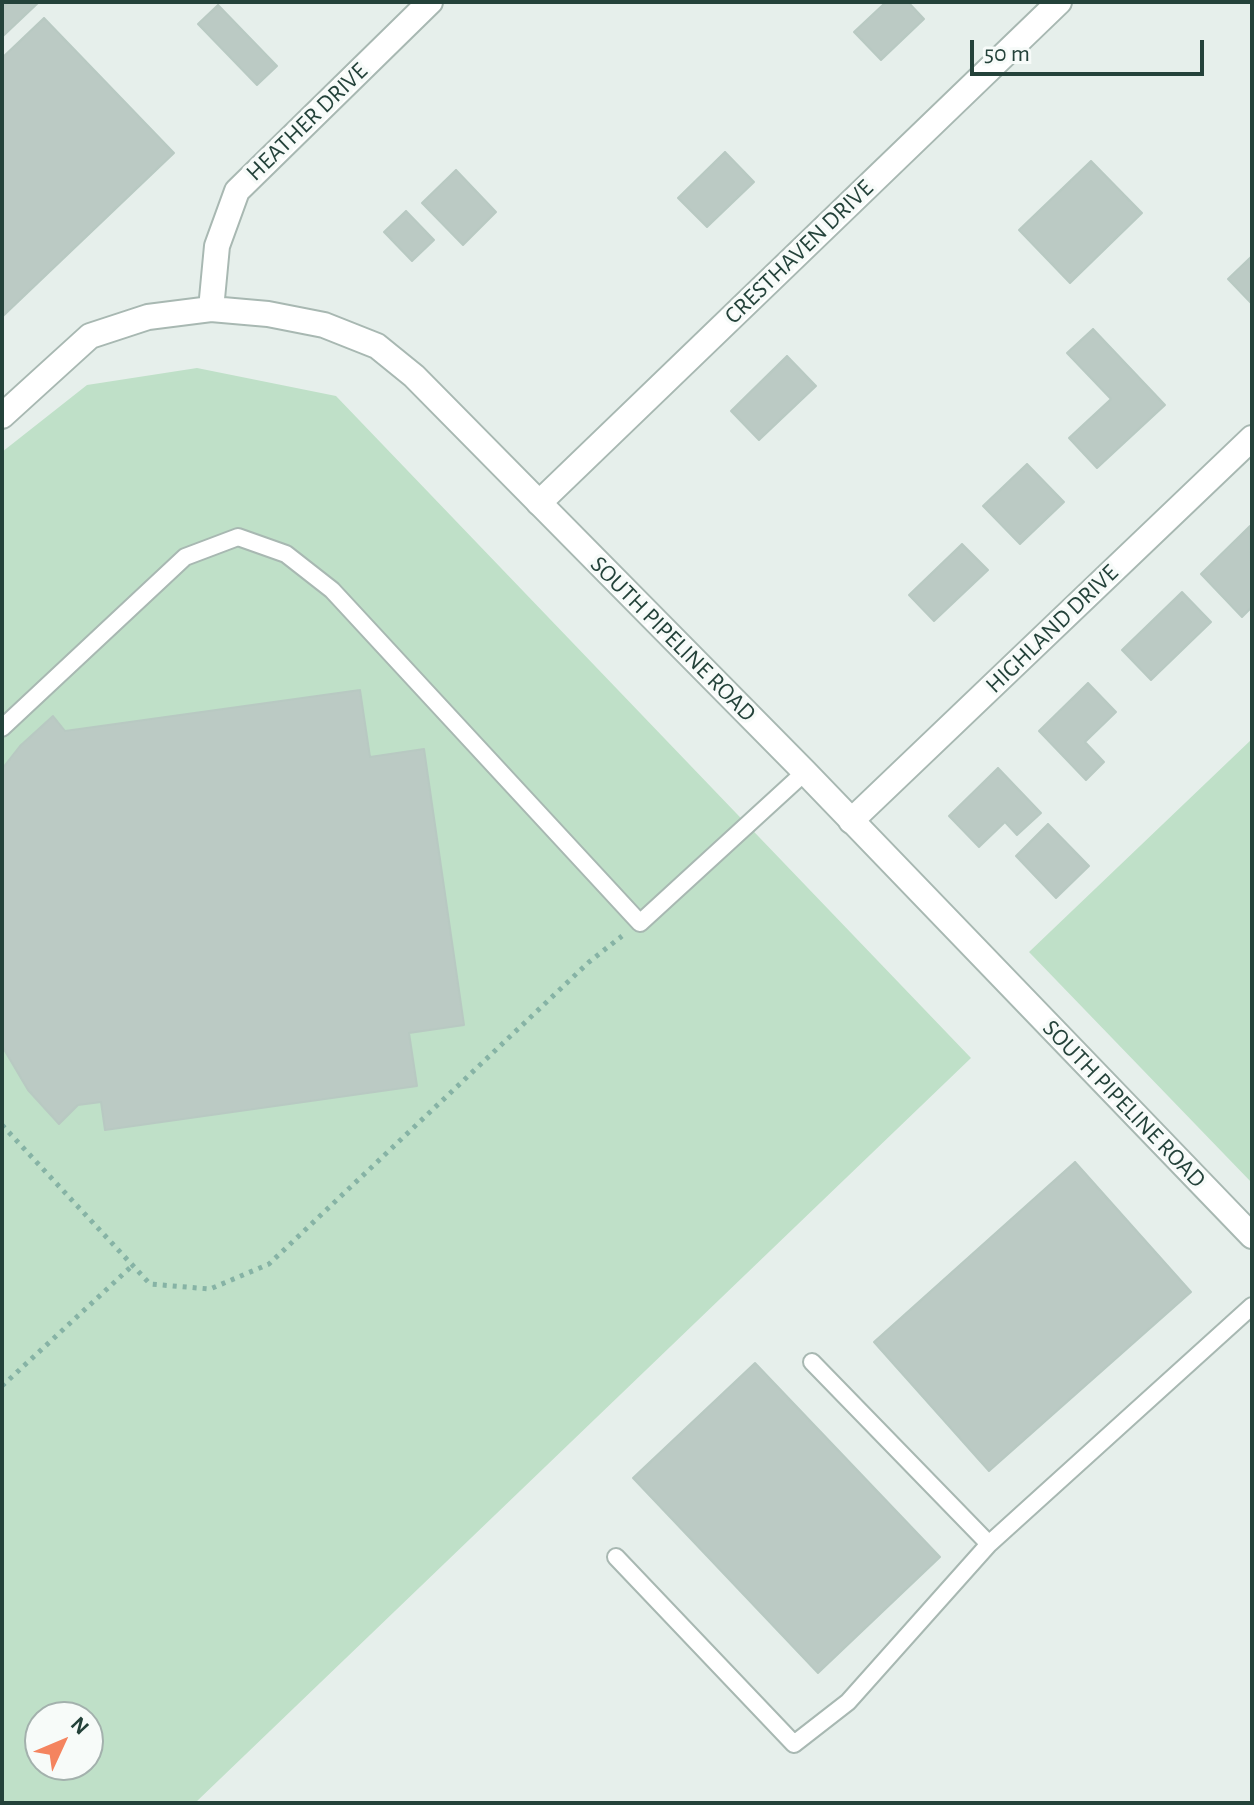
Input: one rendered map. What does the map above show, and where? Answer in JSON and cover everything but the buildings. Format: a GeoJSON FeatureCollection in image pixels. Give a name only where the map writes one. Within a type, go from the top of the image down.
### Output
{"type":"FeatureCollection","features":[{"type":"Feature","properties":{"kind":"street","name":"CRESTHAVEN DRIVE"},"geometry":{"type":"LineString","coordinates":[[539,503],[1059,2]]}},
{"type":"Feature","properties":{"kind":"street","name":"HEATHER DRIVE"},"geometry":{"type":"LineString","coordinates":[[211,309],[217,246],[237,191],[422,5]]}},
{"type":"Feature","properties":{"kind":"street","name":"SOUTH PIPELINE ROAD"},"geometry":{"type":"LineString","coordinates":[[2,416],[90,336],[148,317],[211,309],[268,314],[324,325],[377,346],[414,376],[805,772],[1252,1236]]}},
{"type":"Feature","properties":{"kind":"street","name":"HIGHLAND DRIVE"},"geometry":{"type":"LineString","coordinates":[[851,821],[1252,438]]}},
{"type":"Feature","properties":{"kind":"lane"},"geometry":{"type":"LineString","coordinates":[[2,728],[185,557],[238,537],[286,554],[332,590],[640,923],[805,772]]}},
{"type":"Feature","properties":{"kind":"lane"},"geometry":{"type":"LineString","coordinates":[[616,1557],[794,1744],[848,1702],[989,1544],[1252,1306]]}},
{"type":"Feature","properties":{"kind":"lane"},"geometry":{"type":"LineString","coordinates":[[812,1362],[989,1544]]}},
{"type":"Feature","properties":{"kind":"path"},"geometry":{"type":"LineString","coordinates":[[2,1125],[150,1284],[210,1289],[269,1264],[589,962],[640,923]]}},
{"type":"Feature","properties":{"kind":"path"},"geometry":{"type":"LineString","coordinates":[[2,1386],[133,1265]]}},
{"type":"Feature","properties":{"kind":"green space"},"geometry":{"type":"Polygon","coordinates":[[[197,368],[336,396],[971,1058],[195,1803],[2,1803],[2,452],[87,385],[197,368]]]}},
{"type":"Feature","properties":{"kind":"green space"},"geometry":{"type":"Polygon","coordinates":[[[1252,739],[1252,1183],[1029,952],[1252,739]]]}}]}
